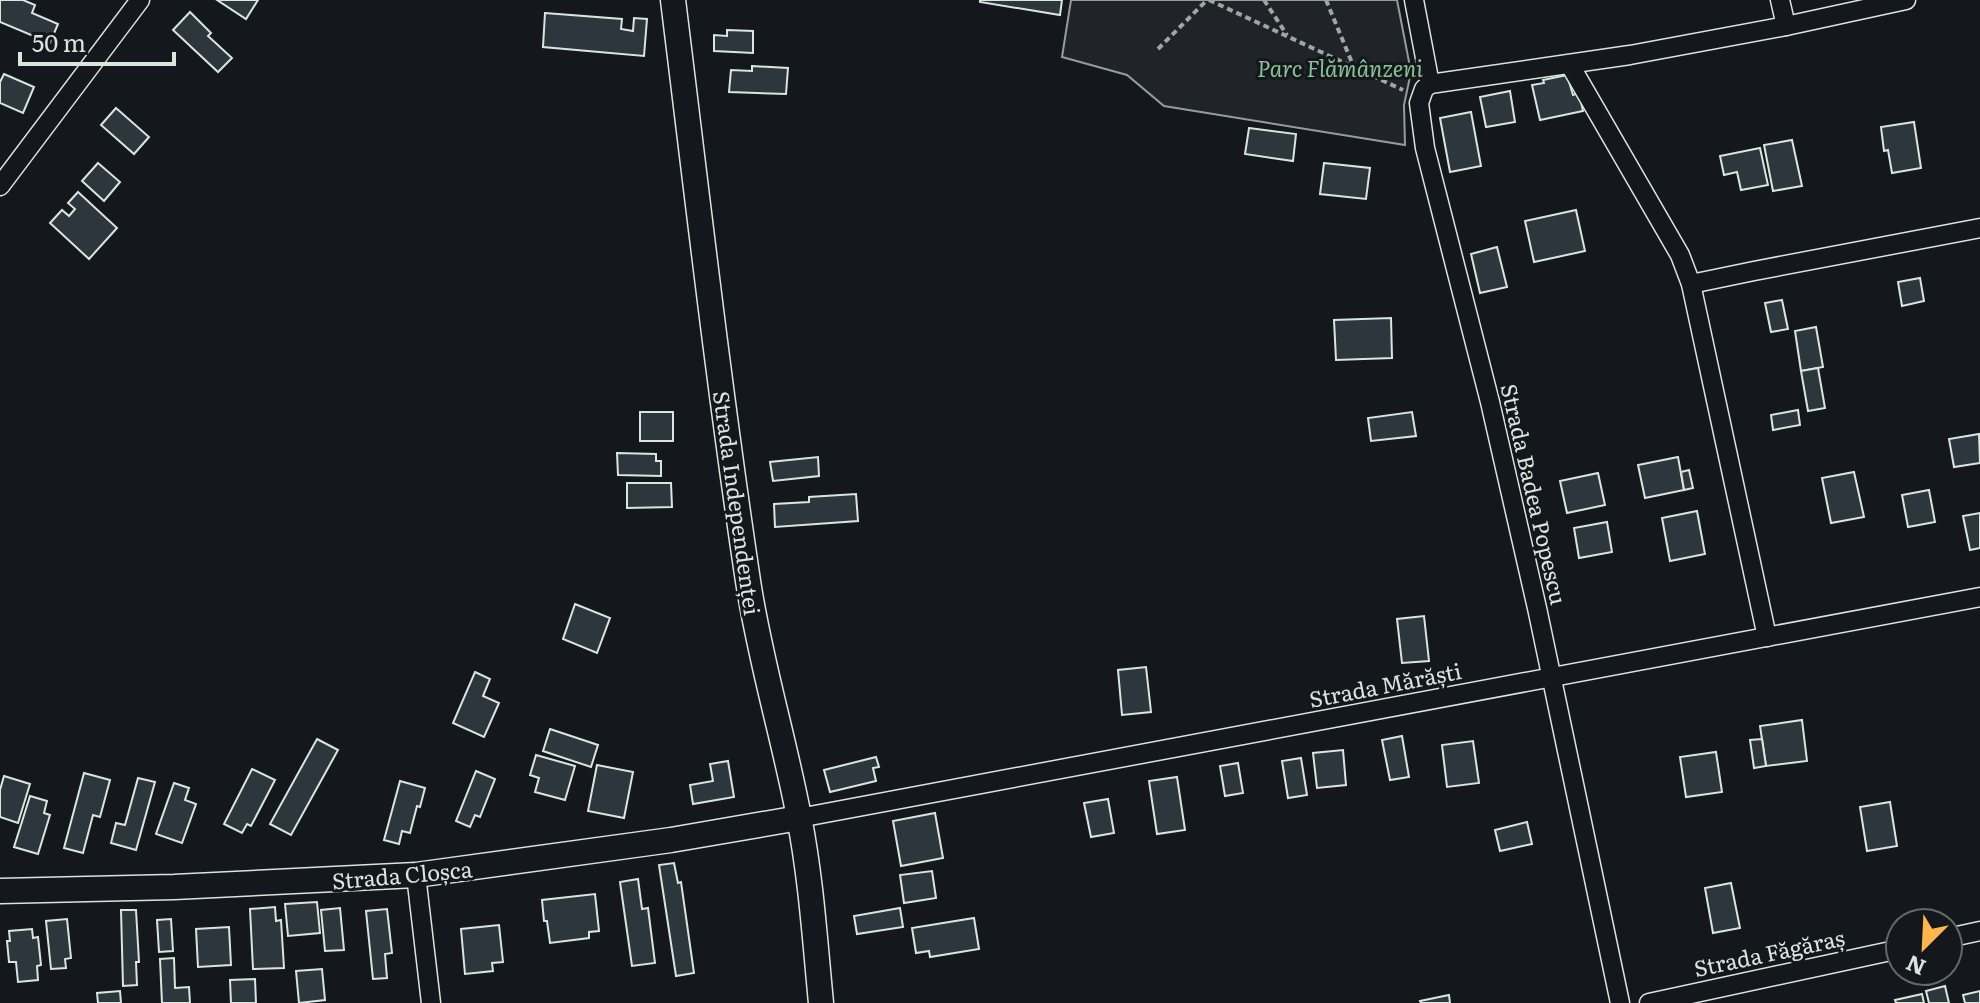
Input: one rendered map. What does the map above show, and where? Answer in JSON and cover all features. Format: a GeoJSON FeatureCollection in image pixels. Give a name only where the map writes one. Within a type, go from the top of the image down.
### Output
{"type":"FeatureCollection","features":[{"type":"Feature","properties":{"kind":"street"},"geometry":{"type":"LineString","coordinates":[[0,186],[140,0]]}},
{"type":"Feature","properties":{"kind":"street","name":"Strada Independenței"},"geometry":{"type":"LineString","coordinates":[[673,0],[748,584],[799,818],[821,1003]]}},
{"type":"Feature","properties":{"kind":"street"},"geometry":{"type":"LineString","coordinates":[[1414,0],[1430,84]]}},
{"type":"Feature","properties":{"kind":"street"},"geometry":{"type":"LineString","coordinates":[[1780,0],[1786,26]]}},
{"type":"Feature","properties":{"kind":"street"},"geometry":{"type":"LineString","coordinates":[[1419,103],[1424,89],[1430,84],[1570,65],[1786,26],[1906,0]]}},
{"type":"Feature","properties":{"kind":"street"},"geometry":{"type":"LineString","coordinates":[[1570,65],[1680,255],[1691,284],[1767,637]]}},
{"type":"Feature","properties":{"kind":"street","name":"Strada Badea Popescu"},"geometry":{"type":"LineString","coordinates":[[1419,103],[1425,148],[1490,402],[1620,1003]]}},
{"type":"Feature","properties":{"kind":"street"},"geometry":{"type":"LineString","coordinates":[[1691,284],[1980,228]]}},
{"type":"Feature","properties":{"kind":"street","name":"Strada Mărăști"},"geometry":{"type":"LineString","coordinates":[[799,818],[1980,597]]}},
{"type":"Feature","properties":{"kind":"street","name":"Strada Cloșca"},"geometry":{"type":"LineString","coordinates":[[0,891],[174,887],[416,875],[656,842],[799,818]]}},
{"type":"Feature","properties":{"kind":"street"},"geometry":{"type":"LineString","coordinates":[[416,875],[431,1003]]}},
{"type":"Feature","properties":{"kind":"street","name":"Strada Făgăraș"},"geometry":{"type":"LineString","coordinates":[[1649,1003],[1884,952]]}},
{"type":"Feature","properties":{"kind":"path"},"geometry":{"type":"LineString","coordinates":[[1158,49],[1208,0],[1404,91],[1419,103]]}},
{"type":"Feature","properties":{"kind":"path"},"geometry":{"type":"LineString","coordinates":[[1264,0],[1287,36]]}},
{"type":"Feature","properties":{"kind":"path"},"geometry":{"type":"LineString","coordinates":[[1326,0],[1354,67]]}},
{"type":"Feature","properties":{"kind":"green space","name":"Parc Flămânzeni"},"geometry":{"type":"Polygon","coordinates":[[[1071,0],[1397,0],[1411,72],[1404,105],[1405,145],[1164,106],[1127,75],[1062,57],[1071,0]]]}},
{"type":"Feature","properties":{"kind":"building"},"geometry":{"type":"Polygon","coordinates":[[[0,0],[23,0],[35,5],[32,13],[58,24],[50,43],[0,22],[0,0]]]}},
{"type":"Feature","properties":{"kind":"building"},"geometry":{"type":"Polygon","coordinates":[[[217,0],[258,0],[246,19],[217,0]]]}},
{"type":"Feature","properties":{"kind":"building"},"geometry":{"type":"Polygon","coordinates":[[[980,0],[1062,0],[1060,15],[980,0]]]}},
{"type":"Feature","properties":{"kind":"building"},"geometry":{"type":"Polygon","coordinates":[[[190,12],[211,33],[208,36],[232,58],[218,72],[173,30],[190,12]]]}},
{"type":"Feature","properties":{"kind":"building"},"geometry":{"type":"Polygon","coordinates":[[[545,13],[622,19],[621,29],[633,31],[634,18],[647,19],[644,56],[543,47],[545,13]]]}},
{"type":"Feature","properties":{"kind":"building"},"geometry":{"type":"Polygon","coordinates":[[[727,30],[753,31],[753,53],[714,51],[714,35],[727,36],[727,30]]]}},
{"type":"Feature","properties":{"kind":"building"},"geometry":{"type":"Polygon","coordinates":[[[752,66],[788,68],[786,94],[729,92],[731,70],[752,71],[752,66]]]}},
{"type":"Feature","properties":{"kind":"building"},"geometry":{"type":"Polygon","coordinates":[[[4,74],[34,87],[23,113],[0,103],[0,82],[4,74]]]}},
{"type":"Feature","properties":{"kind":"building"},"geometry":{"type":"Polygon","coordinates":[[[1567,75],[1573,95],[1579,93],[1583,111],[1540,120],[1532,85],[1567,75]]]}},
{"type":"Feature","properties":{"kind":"building"},"geometry":{"type":"Polygon","coordinates":[[[1510,91],[1515,122],[1486,127],[1480,97],[1510,91]]]}},
{"type":"Feature","properties":{"kind":"building"},"geometry":{"type":"Polygon","coordinates":[[[116,108],[149,137],[134,154],[101,125],[116,108]]]}},
{"type":"Feature","properties":{"kind":"building"},"geometry":{"type":"Polygon","coordinates":[[[1471,112],[1481,166],[1450,172],[1440,118],[1471,112]]]}},
{"type":"Feature","properties":{"kind":"building"},"geometry":{"type":"Polygon","coordinates":[[[1914,122],[1921,168],[1892,173],[1888,150],[1884,151],[1881,127],[1914,122]]]}},
{"type":"Feature","properties":{"kind":"building"},"geometry":{"type":"Polygon","coordinates":[[[1249,128],[1296,134],[1293,161],[1245,154],[1249,128]]]}},
{"type":"Feature","properties":{"kind":"building"},"geometry":{"type":"Polygon","coordinates":[[[1792,140],[1802,186],[1773,191],[1764,145],[1792,140]]]}},
{"type":"Feature","properties":{"kind":"building"},"geometry":{"type":"Polygon","coordinates":[[[1760,148],[1768,185],[1741,190],[1737,172],[1724,175],[1720,156],[1760,148]]]}},
{"type":"Feature","properties":{"kind":"building"},"geometry":{"type":"Polygon","coordinates":[[[98,163],[120,182],[104,201],[82,181],[98,163]]]}},
{"type":"Feature","properties":{"kind":"building"},"geometry":{"type":"Polygon","coordinates":[[[1324,163],[1370,168],[1366,199],[1320,194],[1324,163]]]}},
{"type":"Feature","properties":{"kind":"building"},"geometry":{"type":"Polygon","coordinates":[[[78,192],[117,228],[89,259],[50,223],[62,210],[69,216],[75,209],[68,203],[78,192]]]}},
{"type":"Feature","properties":{"kind":"building"},"geometry":{"type":"Polygon","coordinates":[[[1576,210],[1585,251],[1534,262],[1525,221],[1576,210]]]}},
{"type":"Feature","properties":{"kind":"building"},"geometry":{"type":"Polygon","coordinates":[[[1497,247],[1507,287],[1480,293],[1471,254],[1497,247]]]}},
{"type":"Feature","properties":{"kind":"building"},"geometry":{"type":"Polygon","coordinates":[[[1920,278],[1924,301],[1902,306],[1898,282],[1920,278]]]}},
{"type":"Feature","properties":{"kind":"building"},"geometry":{"type":"Polygon","coordinates":[[[1782,300],[1788,329],[1771,332],[1765,303],[1782,300]]]}},
{"type":"Feature","properties":{"kind":"building"},"geometry":{"type":"Polygon","coordinates":[[[1391,318],[1392,358],[1336,360],[1334,320],[1391,318]]]}},
{"type":"Feature","properties":{"kind":"building"},"geometry":{"type":"Polygon","coordinates":[[[1816,327],[1823,367],[1801,371],[1795,331],[1816,327]]]}},
{"type":"Feature","properties":{"kind":"building"},"geometry":{"type":"Polygon","coordinates":[[[1818,368],[1825,408],[1808,411],[1801,371],[1818,368]]]}},
{"type":"Feature","properties":{"kind":"building"},"geometry":{"type":"Polygon","coordinates":[[[1798,410],[1800,425],[1773,430],[1771,415],[1798,410]]]}},
{"type":"Feature","properties":{"kind":"building"},"geometry":{"type":"Polygon","coordinates":[[[640,412],[673,412],[673,441],[640,441],[640,412]]]}},
{"type":"Feature","properties":{"kind":"building"},"geometry":{"type":"Polygon","coordinates":[[[1412,412],[1416,436],[1371,441],[1368,418],[1412,412]]]}},
{"type":"Feature","properties":{"kind":"building"},"geometry":{"type":"Polygon","coordinates":[[[1979,434],[1980,463],[1954,467],[1949,439],[1979,434]]]}},
{"type":"Feature","properties":{"kind":"building"},"geometry":{"type":"Polygon","coordinates":[[[617,453],[656,454],[656,461],[661,461],[661,476],[618,475],[617,453]]]}},
{"type":"Feature","properties":{"kind":"building"},"geometry":{"type":"Polygon","coordinates":[[[818,457],[819,476],[773,481],[770,462],[818,457]]]}},
{"type":"Feature","properties":{"kind":"building"},"geometry":{"type":"Polygon","coordinates":[[[1678,457],[1684,490],[1645,498],[1638,465],[1678,457]]]}},
{"type":"Feature","properties":{"kind":"building"},"geometry":{"type":"Polygon","coordinates":[[[1689,470],[1693,488],[1684,490],[1681,472],[1689,470]]]}},
{"type":"Feature","properties":{"kind":"building"},"geometry":{"type":"Polygon","coordinates":[[[1854,472],[1864,517],[1831,523],[1822,478],[1854,472]]]}},
{"type":"Feature","properties":{"kind":"building"},"geometry":{"type":"Polygon","coordinates":[[[1598,473],[1605,505],[1567,513],[1560,481],[1598,473]]]}},
{"type":"Feature","properties":{"kind":"building"},"geometry":{"type":"Polygon","coordinates":[[[627,483],[671,483],[672,507],[627,508],[627,483]]]}},
{"type":"Feature","properties":{"kind":"building"},"geometry":{"type":"Polygon","coordinates":[[[1929,490],[1935,522],[1908,527],[1902,495],[1929,490]]]}},
{"type":"Feature","properties":{"kind":"building"},"geometry":{"type":"Polygon","coordinates":[[[856,494],[858,521],[775,527],[774,504],[809,502],[809,497],[856,494]]]}},
{"type":"Feature","properties":{"kind":"building"},"geometry":{"type":"Polygon","coordinates":[[[1697,511],[1705,554],[1670,561],[1662,518],[1697,511]]]}},
{"type":"Feature","properties":{"kind":"building"},"geometry":{"type":"Polygon","coordinates":[[[1980,513],[1980,548],[1970,550],[1963,516],[1980,513]]]}},
{"type":"Feature","properties":{"kind":"building"},"geometry":{"type":"Polygon","coordinates":[[[1607,522],[1612,552],[1579,558],[1574,528],[1607,522]]]}},
{"type":"Feature","properties":{"kind":"building"},"geometry":{"type":"Polygon","coordinates":[[[575,604],[610,618],[597,653],[563,639],[575,604]]]}},
{"type":"Feature","properties":{"kind":"building"},"geometry":{"type":"Polygon","coordinates":[[[1424,616],[1429,661],[1402,663],[1397,619],[1424,616]]]}},
{"type":"Feature","properties":{"kind":"building"},"geometry":{"type":"Polygon","coordinates":[[[1146,667],[1151,712],[1122,715],[1118,670],[1146,667]]]}},
{"type":"Feature","properties":{"kind":"building"},"geometry":{"type":"Polygon","coordinates":[[[475,672],[490,679],[483,696],[499,703],[484,737],[453,723],[475,672]]]}},
{"type":"Feature","properties":{"kind":"building"},"geometry":{"type":"Polygon","coordinates":[[[1802,720],[1807,761],[1766,766],[1760,726],[1802,720]]]}},
{"type":"Feature","properties":{"kind":"building"},"geometry":{"type":"Polygon","coordinates":[[[550,729],[598,745],[591,767],[543,751],[550,729]]]}},
{"type":"Feature","properties":{"kind":"building"},"geometry":{"type":"Polygon","coordinates":[[[1402,736],[1409,777],[1390,780],[1382,740],[1402,736]]]}},
{"type":"Feature","properties":{"kind":"building"},"geometry":{"type":"Polygon","coordinates":[[[317,739],[338,750],[291,835],[270,824],[317,739]]]}},
{"type":"Feature","properties":{"kind":"building"},"geometry":{"type":"Polygon","coordinates":[[[1762,739],[1766,766],[1754,768],[1750,740],[1762,739]]]}},
{"type":"Feature","properties":{"kind":"building"},"geometry":{"type":"Polygon","coordinates":[[[1473,741],[1479,783],[1447,787],[1442,745],[1473,741]]]}},
{"type":"Feature","properties":{"kind":"building"},"geometry":{"type":"Polygon","coordinates":[[[1343,750],[1346,785],[1317,788],[1313,753],[1343,750]]]}},
{"type":"Feature","properties":{"kind":"building"},"geometry":{"type":"Polygon","coordinates":[[[1716,752],[1722,792],[1686,797],[1680,757],[1716,752]]]}},
{"type":"Feature","properties":{"kind":"building"},"geometry":{"type":"Polygon","coordinates":[[[536,755],[575,766],[565,800],[535,792],[539,778],[530,775],[536,755]]]}},
{"type":"Feature","properties":{"kind":"building"},"geometry":{"type":"Polygon","coordinates":[[[876,757],[879,767],[873,768],[876,781],[830,792],[824,770],[876,757]]]}},
{"type":"Feature","properties":{"kind":"building"},"geometry":{"type":"Polygon","coordinates":[[[1301,758],[1307,795],[1288,798],[1282,761],[1301,758]]]}},
{"type":"Feature","properties":{"kind":"building"},"geometry":{"type":"Polygon","coordinates":[[[728,761],[734,797],[693,804],[690,785],[713,781],[710,764],[728,761]]]}},
{"type":"Feature","properties":{"kind":"building"},"geometry":{"type":"Polygon","coordinates":[[[1238,763],[1243,793],[1225,796],[1220,766],[1238,763]]]}},
{"type":"Feature","properties":{"kind":"building"},"geometry":{"type":"Polygon","coordinates":[[[597,765],[633,772],[624,818],[588,811],[597,765]]]}},
{"type":"Feature","properties":{"kind":"building"},"geometry":{"type":"Polygon","coordinates":[[[252,769],[275,780],[251,826],[247,824],[242,833],[224,824],[252,769]]]}},
{"type":"Feature","properties":{"kind":"building"},"geometry":{"type":"Polygon","coordinates":[[[476,771],[495,779],[480,817],[475,815],[470,827],[456,821],[476,771]]]}},
{"type":"Feature","properties":{"kind":"building"},"geometry":{"type":"Polygon","coordinates":[[[84,773],[110,780],[100,817],[93,815],[83,853],[64,848],[84,773]]]}},
{"type":"Feature","properties":{"kind":"building"},"geometry":{"type":"Polygon","coordinates":[[[4,776],[30,784],[18,823],[0,817],[0,790],[4,776]]]}},
{"type":"Feature","properties":{"kind":"building"},"geometry":{"type":"Polygon","coordinates":[[[1177,777],[1185,830],[1157,834],[1149,781],[1177,777]]]}},
{"type":"Feature","properties":{"kind":"building"},"geometry":{"type":"Polygon","coordinates":[[[138,778],[155,782],[136,850],[111,843],[116,823],[125,825],[138,778]]]}},
{"type":"Feature","properties":{"kind":"building"},"geometry":{"type":"Polygon","coordinates":[[[400,781],[425,788],[410,833],[402,831],[399,844],[384,840],[400,781]]]}},
{"type":"Feature","properties":{"kind":"building"},"geometry":{"type":"Polygon","coordinates":[[[174,783],[189,788],[185,800],[196,804],[182,843],[156,834],[174,783]]]}},
{"type":"Feature","properties":{"kind":"building"},"geometry":{"type":"Polygon","coordinates":[[[30,796],[47,801],[44,813],[50,815],[38,854],[14,847],[30,796]]]}},
{"type":"Feature","properties":{"kind":"building"},"geometry":{"type":"Polygon","coordinates":[[[1108,799],[1114,833],[1091,837],[1084,803],[1108,799]]]}},
{"type":"Feature","properties":{"kind":"building"},"geometry":{"type":"Polygon","coordinates":[[[1890,802],[1897,846],[1867,851],[1860,807],[1890,802]]]}},
{"type":"Feature","properties":{"kind":"building"},"geometry":{"type":"Polygon","coordinates":[[[935,813],[943,858],[901,866],[893,821],[935,813]]]}},
{"type":"Feature","properties":{"kind":"building"},"geometry":{"type":"Polygon","coordinates":[[[1527,822],[1532,844],[1500,851],[1495,830],[1527,822]]]}},
{"type":"Feature","properties":{"kind":"building"},"geometry":{"type":"Polygon","coordinates":[[[674,863],[678,883],[681,882],[694,973],[676,976],[659,865],[674,863]]]}},
{"type":"Feature","properties":{"kind":"building"},"geometry":{"type":"Polygon","coordinates":[[[932,871],[936,898],[904,903],[900,875],[932,871]]]}},
{"type":"Feature","properties":{"kind":"building"},"geometry":{"type":"Polygon","coordinates":[[[638,879],[642,909],[648,908],[655,963],[632,966],[620,882],[638,879]]]}},
{"type":"Feature","properties":{"kind":"building"},"geometry":{"type":"Polygon","coordinates":[[[1731,883],[1740,928],[1713,933],[1705,888],[1731,883]]]}},
{"type":"Feature","properties":{"kind":"building"},"geometry":{"type":"Polygon","coordinates":[[[595,894],[599,931],[589,932],[589,938],[550,943],[542,900],[595,894]]]}},
{"type":"Feature","properties":{"kind":"building"},"geometry":{"type":"Polygon","coordinates":[[[317,902],[320,933],[288,936],[285,904],[317,902]]]}},
{"type":"Feature","properties":{"kind":"building"},"geometry":{"type":"Polygon","coordinates":[[[275,907],[276,921],[281,920],[284,968],[253,969],[250,909],[275,907]]]}},
{"type":"Feature","properties":{"kind":"building"},"geometry":{"type":"Polygon","coordinates":[[[340,908],[344,950],[325,951],[321,910],[340,908]]]}},
{"type":"Feature","properties":{"kind":"building"},"geometry":{"type":"Polygon","coordinates":[[[900,908],[903,927],[857,934],[854,916],[900,908]]]}},
{"type":"Feature","properties":{"kind":"building"},"geometry":{"type":"Polygon","coordinates":[[[387,909],[392,953],[385,954],[387,978],[373,979],[366,911],[387,909]]]}},
{"type":"Feature","properties":{"kind":"building"},"geometry":{"type":"Polygon","coordinates":[[[121,910],[136,910],[137,985],[123,986],[121,910]]]}},
{"type":"Feature","properties":{"kind":"building"},"geometry":{"type":"Polygon","coordinates":[[[974,918],[979,949],[930,957],[929,951],[916,953],[912,928],[974,918]]]}},
{"type":"Feature","properties":{"kind":"building"},"geometry":{"type":"Polygon","coordinates":[[[67,919],[71,958],[65,959],[66,968],[51,969],[46,921],[67,919]]]}},
{"type":"Feature","properties":{"kind":"building"},"geometry":{"type":"Polygon","coordinates":[[[171,919],[173,951],[159,952],[157,920],[171,919]]]}},
{"type":"Feature","properties":{"kind":"building"},"geometry":{"type":"Polygon","coordinates":[[[499,925],[503,962],[492,963],[493,971],[465,974],[461,929],[499,925]]]}},
{"type":"Feature","properties":{"kind":"building"},"geometry":{"type":"Polygon","coordinates":[[[229,927],[231,965],[198,967],[196,929],[229,927]]]}},
{"type":"Feature","properties":{"kind":"building"},"geometry":{"type":"Polygon","coordinates":[[[32,929],[33,938],[38,937],[41,965],[37,966],[38,980],[18,982],[16,962],[9,962],[9,931],[32,929]]]}},
{"type":"Feature","properties":{"kind":"building"},"geometry":{"type":"Polygon","coordinates":[[[174,958],[175,988],[189,987],[190,1003],[162,1003],[160,959],[174,958]]]}},
{"type":"Feature","properties":{"kind":"building"},"geometry":{"type":"Polygon","coordinates":[[[322,969],[325,1000],[299,1003],[296,971],[322,969]]]}},
{"type":"Feature","properties":{"kind":"building"},"geometry":{"type":"Polygon","coordinates":[[[255,979],[256,1003],[231,1003],[230,980],[255,979]]]}},
{"type":"Feature","properties":{"kind":"building"},"geometry":{"type":"Polygon","coordinates":[[[1945,987],[1949,1003],[1929,1003],[1926,991],[1945,987]]]}},
{"type":"Feature","properties":{"kind":"building"},"geometry":{"type":"Polygon","coordinates":[[[120,991],[121,1003],[98,1003],[97,993],[120,991]]]}},
{"type":"Feature","properties":{"kind":"building"},"geometry":{"type":"Polygon","coordinates":[[[1980,991],[1980,1003],[1965,1003],[1963,995],[1980,991]]]}},
{"type":"Feature","properties":{"kind":"building"},"geometry":{"type":"Polygon","coordinates":[[[1922,994],[1924,1003],[1896,1003],[1895,1000],[1922,994]]]}},
{"type":"Feature","properties":{"kind":"building"},"geometry":{"type":"Polygon","coordinates":[[[1449,995],[1450,1003],[1420,1001],[1449,995]]]}}]}
